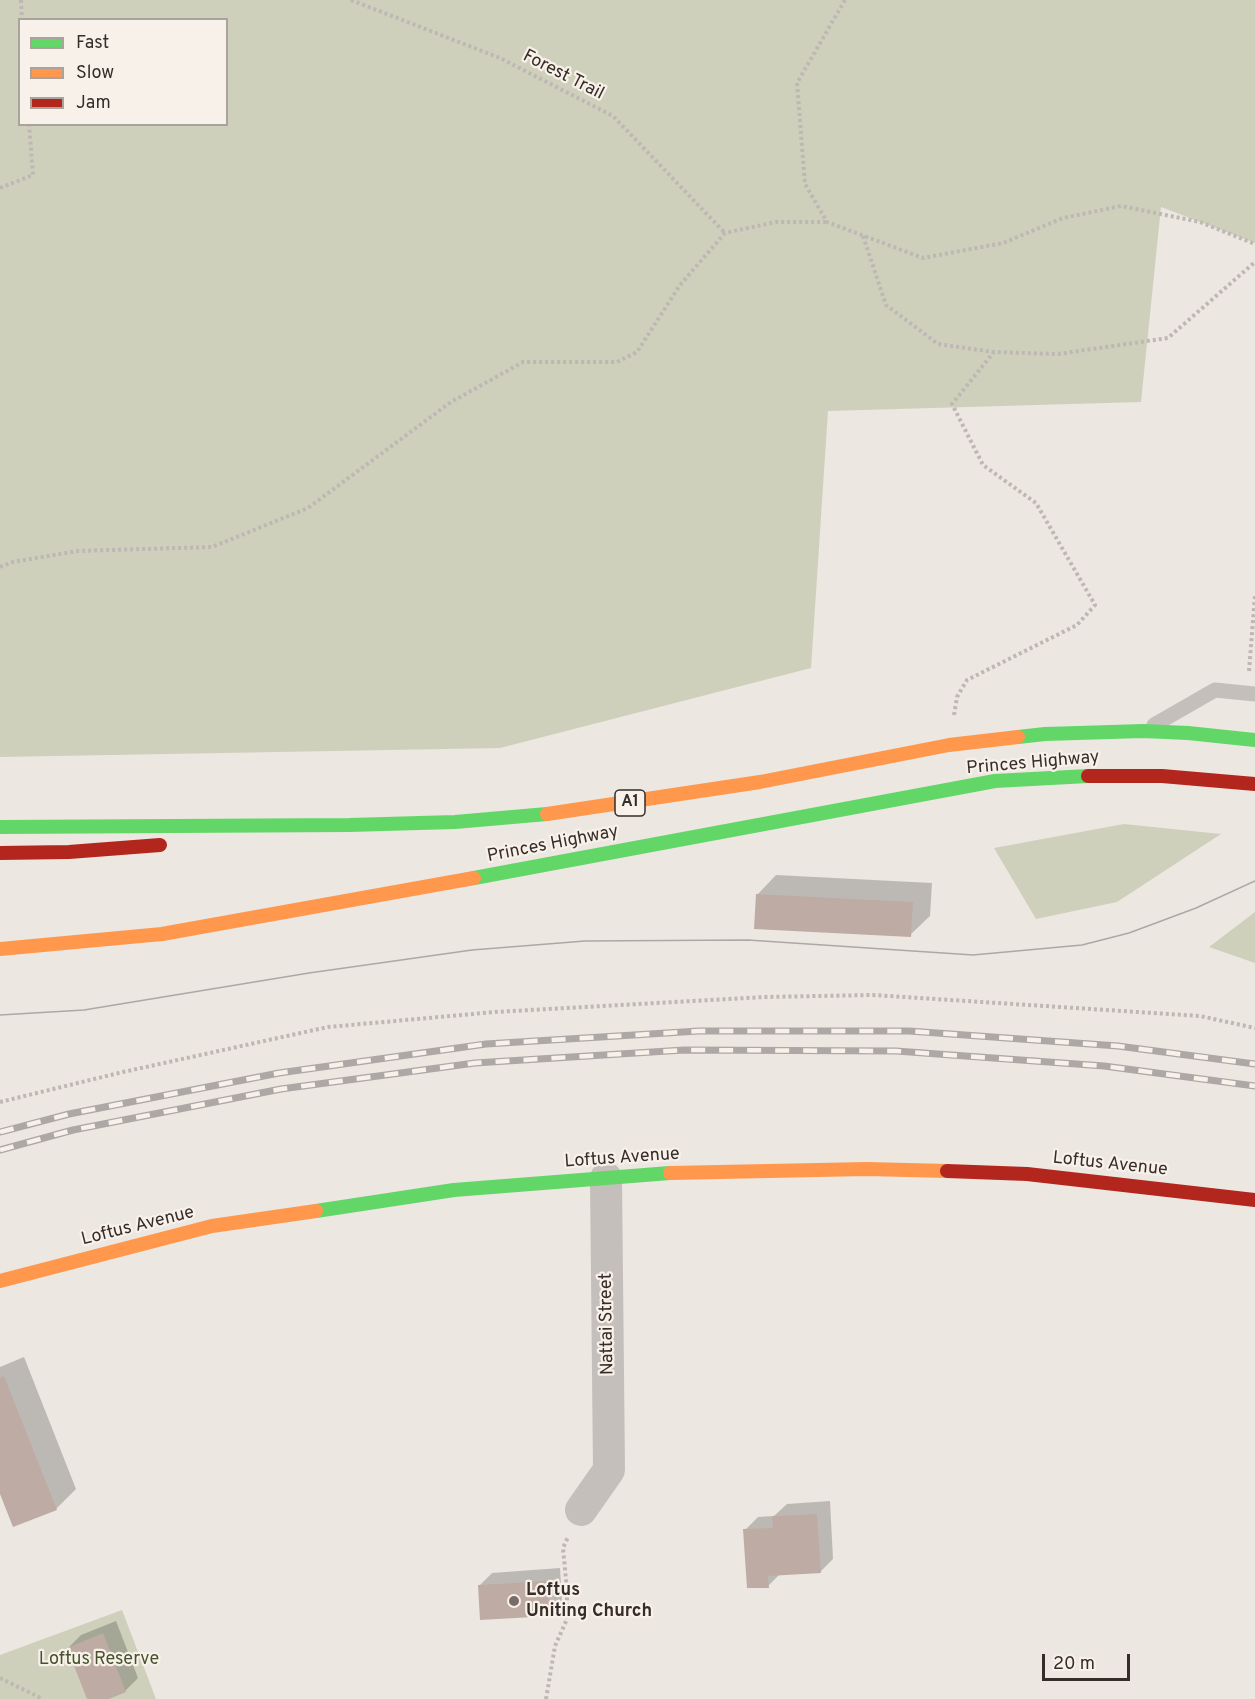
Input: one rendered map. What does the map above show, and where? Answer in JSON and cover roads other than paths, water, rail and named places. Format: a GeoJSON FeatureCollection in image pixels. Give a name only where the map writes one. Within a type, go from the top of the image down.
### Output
{"type":"FeatureCollection","features":[{"type":"Feature","properties":{"kind":"main road","name":"Princes Highway"},"geometry":{"type":"LineString","coordinates":[[0,827],[349,825],[455,822],[570,812],[760,782],[949,745],[1045,734],[1143,731],[1255,740]]}},
{"type":"Feature","properties":{"kind":"main road","name":"Princes Highway"},"geometry":{"type":"LineString","coordinates":[[0,949],[162,934],[995,781],[1070,776],[1150,776],[1255,784]]}},
{"type":"Feature","properties":{"kind":"main road"},"geometry":{"type":"LineString","coordinates":[[212,840],[349,825]]}},
{"type":"Feature","properties":{"kind":"main road"},"geometry":{"type":"LineString","coordinates":[[0,853],[69,852],[177,844]]}},
{"type":"Feature","properties":{"kind":"main road","name":"Loftus Avenue"},"geometry":{"type":"LineString","coordinates":[[0,1281],[212,1226],[454,1190],[679,1172],[867,1169],[1027,1174],[1255,1200]]}},
{"type":"Feature","properties":{"kind":"street","name":"Nattai Street"},"geometry":{"type":"LineString","coordinates":[[581,1510],[620,1474],[606,1178]]}},
{"type":"Feature","properties":{"kind":"lane"},"geometry":{"type":"LineString","coordinates":[[1143,731],[1215,690],[1251,693]]}},
{"type":"Feature","properties":{"kind":"tram line"},"geometry":{"type":"LineString","coordinates":[[0,1015],[84,1010],[309,973],[472,950],[585,941],[748,940],[973,955],[1082,945],[1129,933],[1196,908],[1255,881]]}},
{"type":"Feature","properties":{"kind":"railway"},"geometry":{"type":"LineString","coordinates":[[0,1132],[69,1114],[279,1073],[486,1044],[699,1031],[909,1031],[1118,1046],[1255,1064]]}},
{"type":"Feature","properties":{"kind":"railway"},"geometry":{"type":"LineString","coordinates":[[0,1150],[73,1130],[281,1089],[475,1063],[684,1050],[896,1051],[1104,1066],[1255,1086]]}},
{"type":"Feature","properties":{"kind":"place","name":"Loftus Uniting Church"},"geometry":{"type":"Point","coordinates":[514,1601]}},
{"type":"Feature","properties":{"kind":"park label","name":"Loftus Reserve"},"geometry":{"type":"Point","coordinates":[99,1660]}}]}
